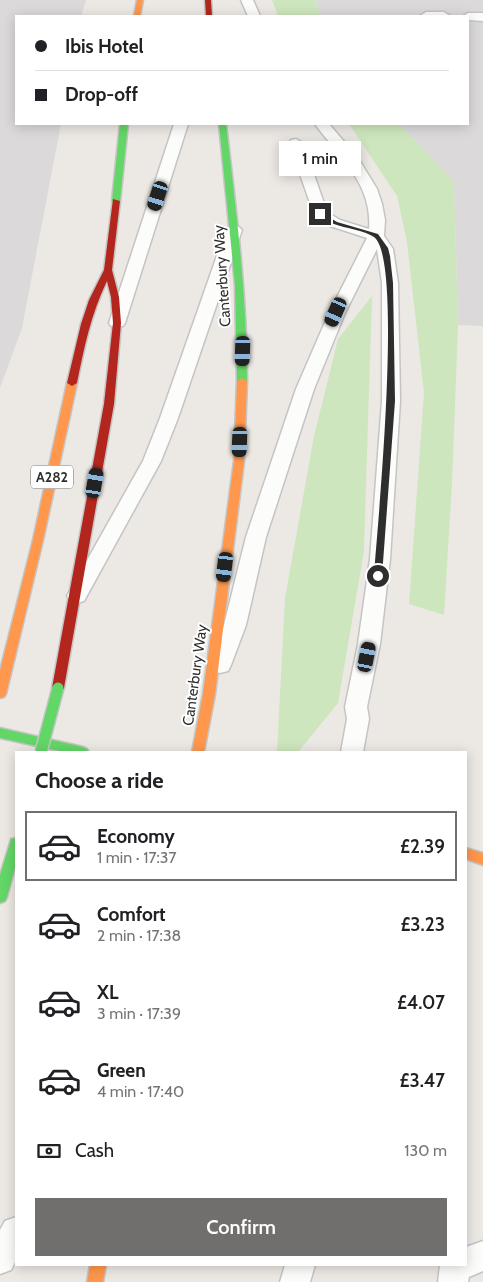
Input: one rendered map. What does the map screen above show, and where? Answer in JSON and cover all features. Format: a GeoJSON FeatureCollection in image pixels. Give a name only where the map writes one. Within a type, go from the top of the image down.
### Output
{"type":"FeatureCollection","features":[{"type":"Feature","properties":{"kind":"main road"},"geometry":{"type":"LineString","coordinates":[[137,15],[140,0]]}},
{"type":"Feature","properties":{"kind":"main road"},"geometry":{"type":"LineString","coordinates":[[208,0],[209,15]]}},
{"type":"Feature","properties":{"kind":"main road","name":"A282"},"geometry":{"type":"LineString","coordinates":[[1,690],[38,540],[85,324],[93,300],[108,270],[124,125]]}},
{"type":"Feature","properties":{"kind":"main road","name":"Canterbury Way"},"geometry":{"type":"LineString","coordinates":[[198,751],[209,694],[239,461],[243,351],[234,230],[222,125]]}},
{"type":"Feature","properties":{"kind":"main road","name":"A282"},"geometry":{"type":"LineString","coordinates":[[41,751],[58,688],[75,601],[109,404],[117,323],[115,297],[108,270]]}},
{"type":"Feature","properties":{"kind":"main road"},"geometry":{"type":"LineString","coordinates":[[0,733],[79,751]]}},
{"type":"Feature","properties":{"kind":"main road"},"geometry":{"type":"LineString","coordinates":[[0,897],[15,846]]}},
{"type":"Feature","properties":{"kind":"main road"},"geometry":{"type":"LineString","coordinates":[[467,852],[483,860]]}},
{"type":"Feature","properties":{"kind":"main road"},"geometry":{"type":"LineString","coordinates":[[94,1282],[98,1266]]}},
{"type":"Feature","properties":{"kind":"lane"},"geometry":{"type":"LineString","coordinates":[[247,0],[254,15]]}},
{"type":"Feature","properties":{"kind":"lane"},"geometry":{"type":"LineString","coordinates":[[469,17],[483,17]]}},
{"type":"Feature","properties":{"kind":"lane"},"geometry":{"type":"LineString","coordinates":[[117,323],[181,125]]}},
{"type":"Feature","properties":{"kind":"lane"},"geometry":{"type":"LineString","coordinates":[[209,694],[235,624],[256,537],[305,389],[336,312],[376,236],[378,225],[377,212],[370,191],[349,155],[323,125]]}},
{"type":"Feature","properties":{"kind":"lane"},"geometry":{"type":"LineString","coordinates":[[296,143],[320,214],[335,223],[376,236],[385,248],[390,283],[391,401],[380,559],[369,644],[356,706],[358,719],[352,751]]}},
{"type":"Feature","properties":{"kind":"lane"},"geometry":{"type":"LineString","coordinates":[[75,601],[152,461],[169,418],[234,230]]}},
{"type":"Feature","properties":{"kind":"lane"},"geometry":{"type":"LineString","coordinates":[[0,1259],[15,1234]]}},
{"type":"Feature","properties":{"kind":"lane"},"geometry":{"type":"LineString","coordinates":[[467,1262],[483,1256]]}},
{"type":"Feature","properties":{"kind":"lane"},"geometry":{"type":"LineString","coordinates":[[296,1282],[300,1266]]}},
{"type":"Feature","properties":{"kind":"lane"},"geometry":{"type":"LineString","coordinates":[[453,1282],[454,1268],[458,1266]]}},
{"type":"Feature","properties":{"kind":"shaded area"},"geometry":{"type":"Polygon","coordinates":[[[0,0],[86,0],[81,15],[15,15],[15,125],[61,125],[22,328],[0,388],[0,0]]]}},
{"type":"Feature","properties":{"kind":"shaded area"},"geometry":{"type":"Polygon","coordinates":[[[316,0],[483,0],[483,326],[458,325],[454,182],[401,125],[469,125],[469,15],[320,15],[316,0]]]}},
{"type":"Feature","properties":{"kind":"green space"},"geometry":{"type":"Polygon","coordinates":[[[272,0],[316,0],[320,15],[278,15],[272,0]]]}},
{"type":"Feature","properties":{"kind":"green space"},"geometry":{"type":"Polygon","coordinates":[[[350,125],[401,125],[454,182],[458,325],[452,484],[444,615],[409,604],[424,393],[407,242],[397,196],[350,125]]]}},
{"type":"Feature","properties":{"kind":"green space"},"geometry":{"type":"Polygon","coordinates":[[[372,296],[364,551],[338,703],[299,751],[277,751],[285,598],[314,436],[338,339],[372,296]]]}},
{"type":"Feature","properties":{"kind":"traffic: fast"},"geometry":{"type":"LineString","coordinates":[[116,201],[124,125]]}},
{"type":"Feature","properties":{"kind":"traffic: fast"},"geometry":{"type":"LineString","coordinates":[[222,125],[240,285],[242,381]]}},
{"type":"Feature","properties":{"kind":"traffic: fast"},"geometry":{"type":"LineString","coordinates":[[41,751],[58,688]]}},
{"type":"Feature","properties":{"kind":"traffic: fast"},"geometry":{"type":"LineString","coordinates":[[0,733],[79,751]]}},
{"type":"Feature","properties":{"kind":"traffic: fast"},"geometry":{"type":"LineString","coordinates":[[0,897],[15,846]]}},
{"type":"Feature","properties":{"kind":"traffic: slow"},"geometry":{"type":"LineString","coordinates":[[137,15],[140,0]]}},
{"type":"Feature","properties":{"kind":"traffic: slow"},"geometry":{"type":"LineString","coordinates":[[198,751],[209,694],[239,461],[242,381]]}},
{"type":"Feature","properties":{"kind":"traffic: slow"},"geometry":{"type":"LineString","coordinates":[[0,694],[38,540],[72,383]]}},
{"type":"Feature","properties":{"kind":"traffic: slow"},"geometry":{"type":"LineString","coordinates":[[467,853],[483,859]]}},
{"type":"Feature","properties":{"kind":"traffic: slow"},"geometry":{"type":"LineString","coordinates":[[95,1282],[98,1266]]}},
{"type":"Feature","properties":{"kind":"traffic: jam"},"geometry":{"type":"LineString","coordinates":[[208,0],[209,15]]}},
{"type":"Feature","properties":{"kind":"traffic: jam"},"geometry":{"type":"LineString","coordinates":[[72,383],[85,324],[93,300],[108,270],[116,201]]}},
{"type":"Feature","properties":{"kind":"traffic: jam"},"geometry":{"type":"LineString","coordinates":[[58,688],[109,404],[117,323],[115,297],[108,270]]}},
{"type":"Feature","properties":{"kind":"route"},"geometry":{"type":"LineString","coordinates":[[320,214],[335,223],[376,236],[385,248],[387,256],[390,283],[391,401],[378,576]]}}]}
